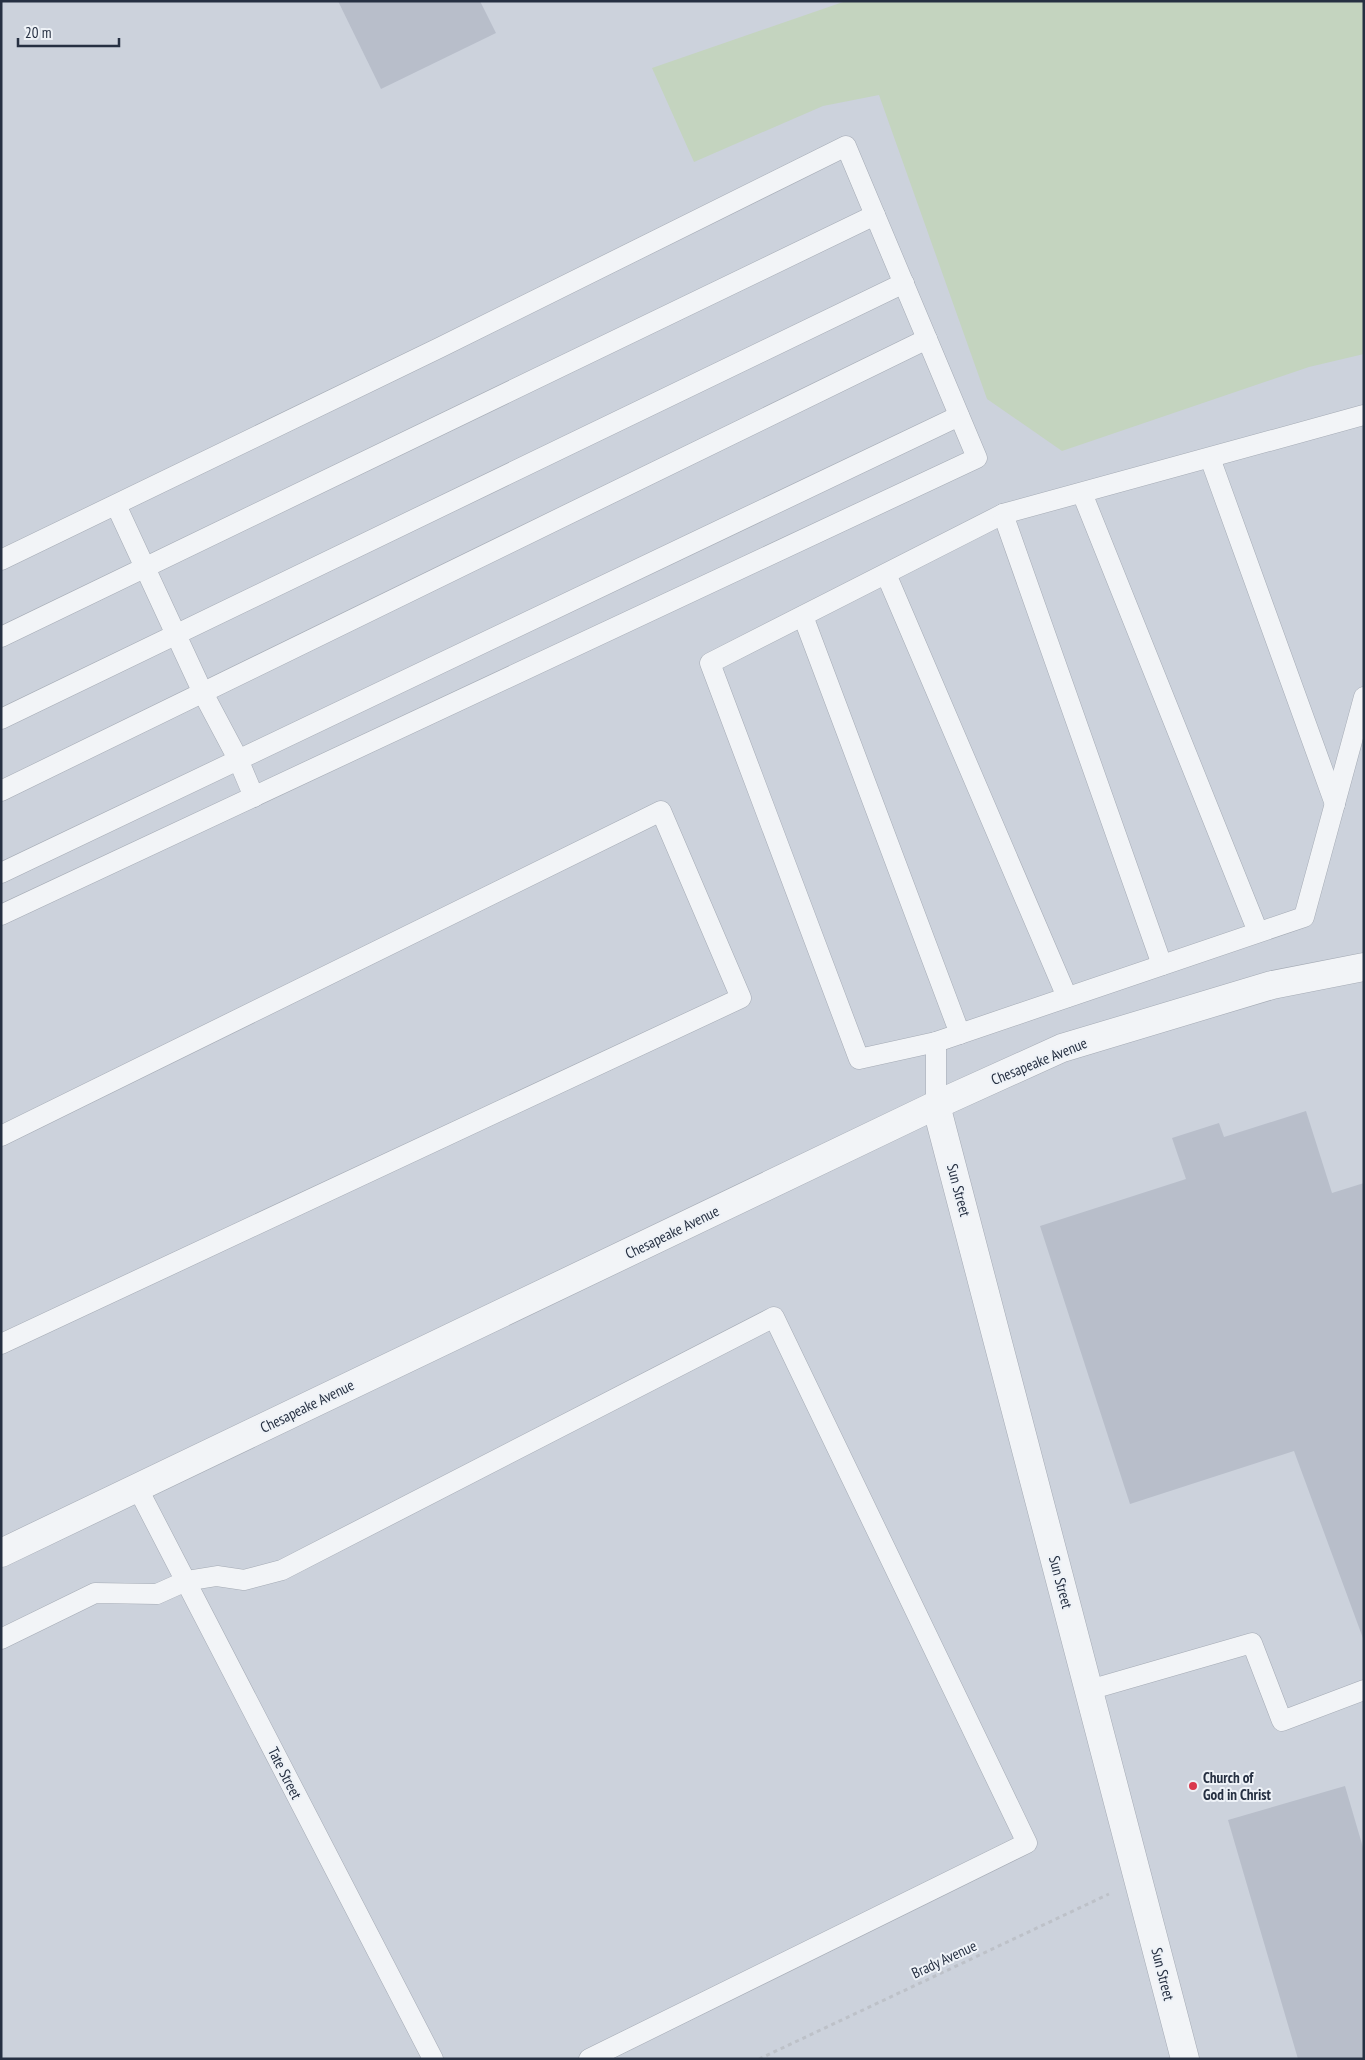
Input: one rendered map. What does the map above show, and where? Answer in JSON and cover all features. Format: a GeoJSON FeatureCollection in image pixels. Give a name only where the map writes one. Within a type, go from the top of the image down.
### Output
{"type":"FeatureCollection","features":[{"type":"Feature","properties":{"kind":"street","name":"Chesapeake Avenue"},"geometry":{"type":"LineString","coordinates":[[2,1549],[137,1488],[936,1105],[1062,1048],[1272,985],[1364,967]]}},
{"type":"Feature","properties":{"kind":"street","name":"Sun Street"},"geometry":{"type":"LineString","coordinates":[[936,1105],[1185,2059]]}},
{"type":"Feature","properties":{"kind":"lane"},"geometry":{"type":"LineString","coordinates":[[1,560],[442,347],[846,146],[977,458],[1,915]]}},
{"type":"Feature","properties":{"kind":"lane"},"geometry":{"type":"LineString","coordinates":[[1,637],[875,215]]}},
{"type":"Feature","properties":{"kind":"lane"},"geometry":{"type":"LineString","coordinates":[[1,719],[904,283]]}},
{"type":"Feature","properties":{"kind":"lane"},"geometry":{"type":"LineString","coordinates":[[1,791],[927,339]]}},
{"type":"Feature","properties":{"kind":"lane"},"geometry":{"type":"LineString","coordinates":[[1364,415],[1003,514],[710,663],[859,1058],[936,1042],[1304,917],[1364,697]]}},
{"type":"Feature","properties":{"kind":"lane"},"geometry":{"type":"LineString","coordinates":[[1,873],[959,416]]}},
{"type":"Feature","properties":{"kind":"lane"},"geometry":{"type":"LineString","coordinates":[[1210,458],[1335,804]]}},
{"type":"Feature","properties":{"kind":"lane"},"geometry":{"type":"LineString","coordinates":[[1082,493],[1258,932]]}},
{"type":"Feature","properties":{"kind":"lane"},"geometry":{"type":"LineString","coordinates":[[116,505],[254,797]]}},
{"type":"Feature","properties":{"kind":"lane"},"geometry":{"type":"LineString","coordinates":[[1003,514],[1162,965]]}},
{"type":"Feature","properties":{"kind":"lane"},"geometry":{"type":"LineString","coordinates":[[886,574],[1067,997]]}},
{"type":"Feature","properties":{"kind":"lane"},"geometry":{"type":"LineString","coordinates":[[803,616],[960,1034]]}},
{"type":"Feature","properties":{"kind":"lane"},"geometry":{"type":"LineString","coordinates":[[1,1136],[661,811],[741,998],[1,1344]]}},
{"type":"Feature","properties":{"kind":"lane"},"geometry":{"type":"LineString","coordinates":[[936,1042],[936,1105]]}},
{"type":"Feature","properties":{"kind":"lane"},"geometry":{"type":"LineString","coordinates":[[1,1639],[95,1593],[157,1594],[186,1581],[217,1576],[244,1580],[282,1570],[774,1317],[1027,1843],[589,2059]]}},
{"type":"Feature","properties":{"kind":"lane","name":"Tate Street"},"geometry":{"type":"LineString","coordinates":[[137,1488],[433,2059]]}},
{"type":"Feature","properties":{"kind":"lane"},"geometry":{"type":"LineString","coordinates":[[1089,1690],[1252,1643],[1282,1721],[1364,1690]]}},
{"type":"Feature","properties":{"kind":"path","name":"Brady Avenue"},"geometry":{"type":"LineString","coordinates":[[759,2059],[1139,1880]]}},
{"type":"Feature","properties":{"kind":"shaded area"},"geometry":{"type":"Polygon","coordinates":[[[1,1],[1241,1],[1364,182],[1364,2059],[1,2059],[1,1]]]}},
{"type":"Feature","properties":{"kind":"green space"},"geometry":{"type":"Polygon","coordinates":[[[846,1],[1364,1],[1364,354],[1309,367],[1062,451],[987,399],[879,95],[823,106],[694,162],[652,68],[846,1]]]}},
{"type":"Feature","properties":{"kind":"building"},"geometry":{"type":"Polygon","coordinates":[[[338,1],[480,1],[496,33],[381,89],[338,1]]]}},
{"type":"Feature","properties":{"kind":"building"},"geometry":{"type":"Polygon","coordinates":[[[1306,1111],[1332,1193],[1364,1183],[1364,1641],[1294,1451],[1130,1504],[1040,1226],[1186,1179],[1172,1138],[1219,1123],[1224,1137],[1306,1111]]]}},
{"type":"Feature","properties":{"kind":"building"},"geometry":{"type":"Polygon","coordinates":[[[1345,1786],[1364,1851],[1364,2059],[1298,2059],[1228,1820],[1345,1786]]]}},
{"type":"Feature","properties":{"kind":"place","name":"Church of God in Christ"},"geometry":{"type":"Point","coordinates":[1193,1786]}}]}
